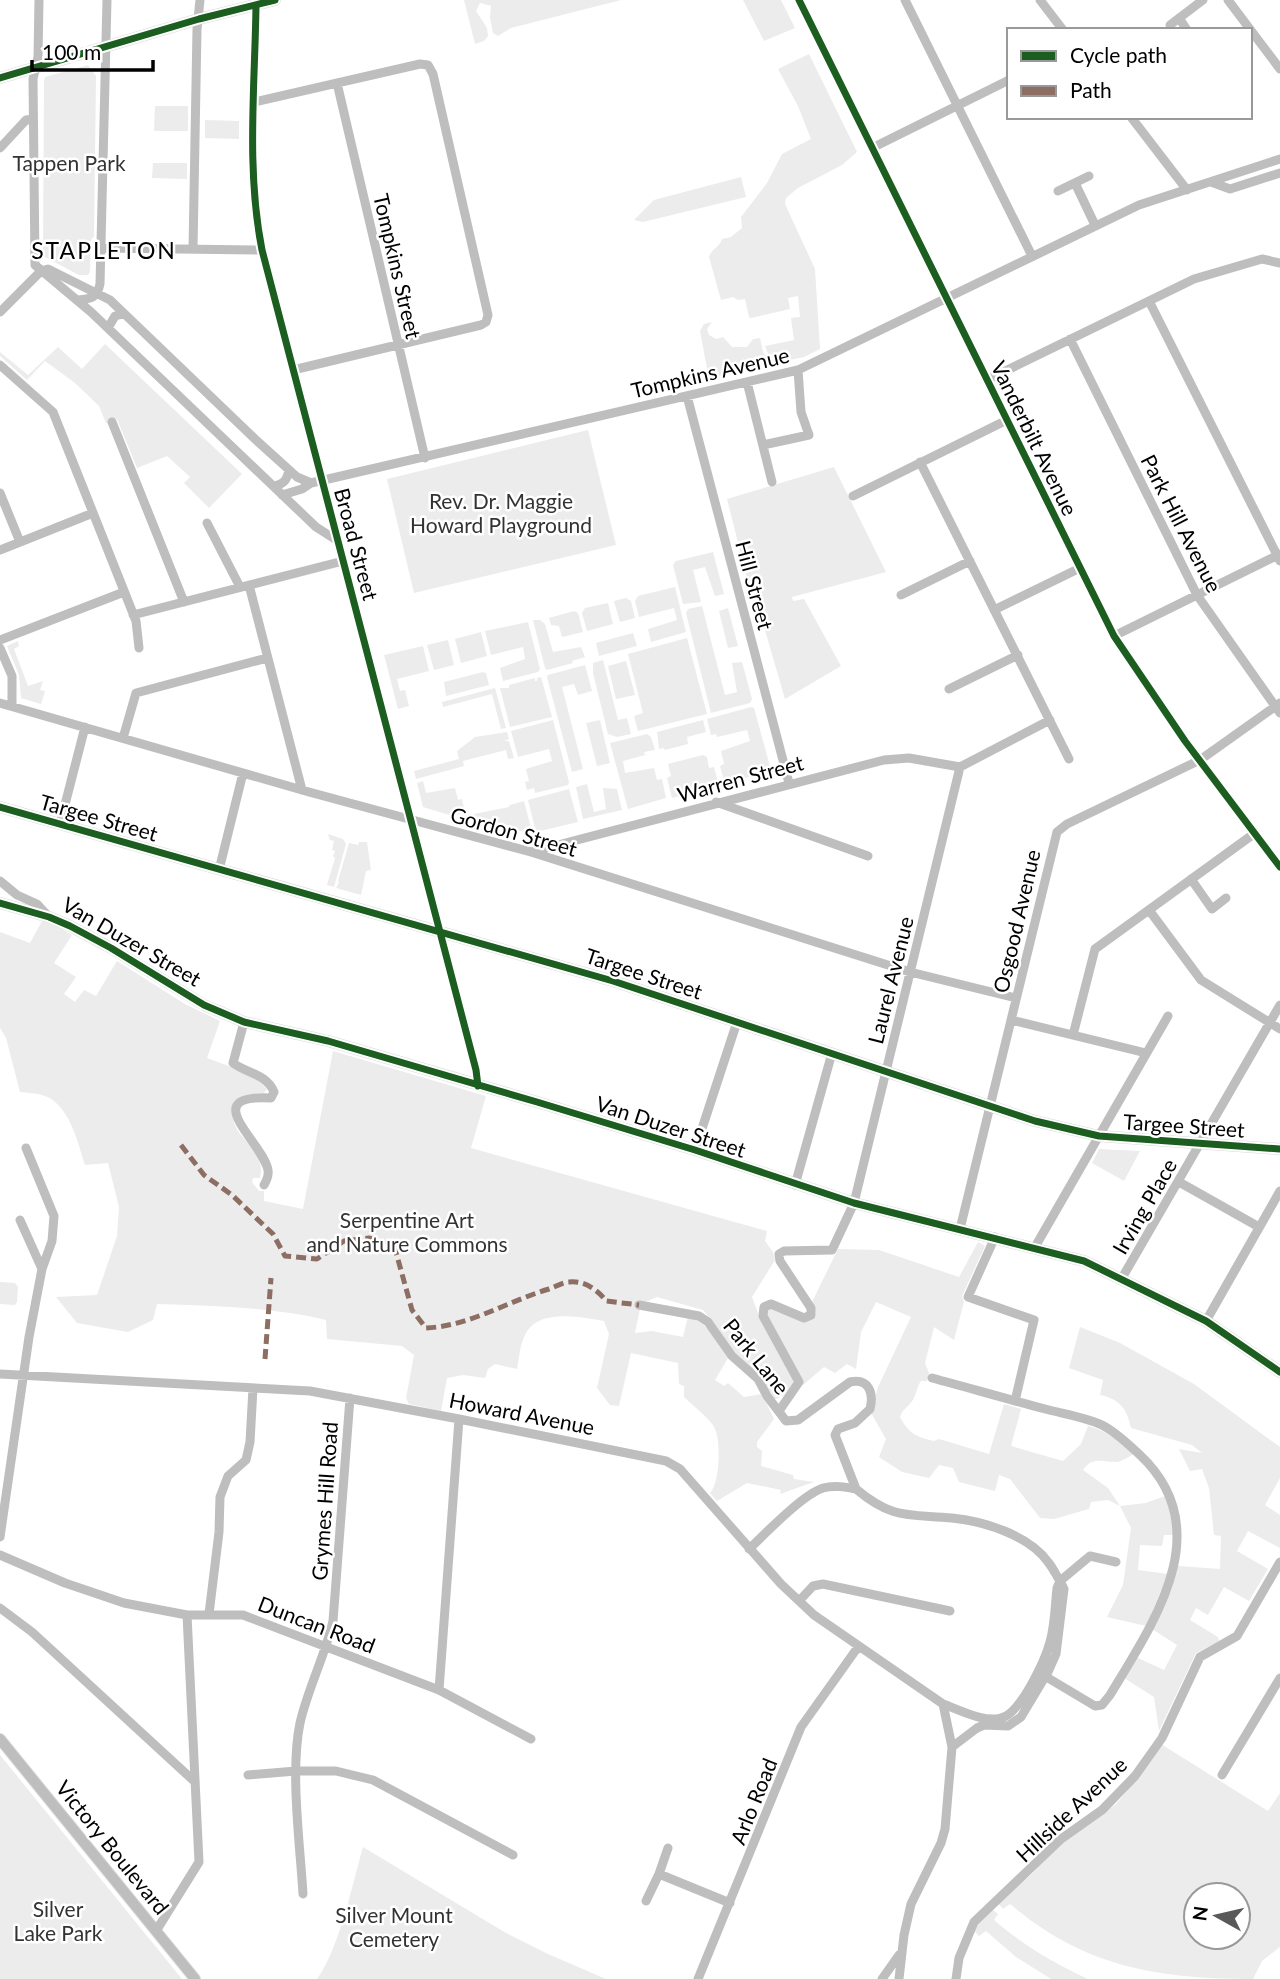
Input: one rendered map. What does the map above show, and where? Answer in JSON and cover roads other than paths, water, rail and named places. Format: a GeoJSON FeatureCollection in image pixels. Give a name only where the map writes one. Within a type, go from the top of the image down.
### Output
{"type":"FeatureCollection","features":[{"type":"Feature","properties":{"kind":"main road"},"geometry":{"type":"LineString","coordinates":[[0,78],[199,19],[275,0]]}},
{"type":"Feature","properties":{"kind":"main road","name":"Targee Street"},"geometry":{"type":"LineString","coordinates":[[0,807],[613,981],[1035,1121],[1099,1136],[1280,1149]]}},
{"type":"Feature","properties":{"kind":"main road"},"geometry":{"type":"LineString","coordinates":[[0,903],[49,917]]}},
{"type":"Feature","properties":{"kind":"main road","name":"Van Duzer Street"},"geometry":{"type":"LineString","coordinates":[[49,917],[111,948],[204,1005],[243,1022],[328,1041],[695,1150],[854,1203],[1084,1261],[1206,1321],[1280,1372]]}},
{"type":"Feature","properties":{"kind":"main road","name":"Victory Boulevard"},"geometry":{"type":"LineString","coordinates":[[0,1739],[195,1979]]}},
{"type":"Feature","properties":{"kind":"street"},"geometry":{"type":"LineString","coordinates":[[39,0],[38,57],[33,79],[35,265],[78,300],[316,527],[338,541]]}},
{"type":"Feature","properties":{"kind":"street"},"geometry":{"type":"LineString","coordinates":[[98,294],[102,248],[107,0]]}},
{"type":"Feature","properties":{"kind":"street"},"geometry":{"type":"LineString","coordinates":[[193,249],[200,0]]}},
{"type":"Feature","properties":{"kind":"street","name":"Vanderbilt Avenue"},"geometry":{"type":"LineString","coordinates":[[799,0],[1114,636],[1200,760],[1280,867]]}},
{"type":"Feature","properties":{"kind":"street"},"geometry":{"type":"LineString","coordinates":[[905,0],[1032,256]]}},
{"type":"Feature","properties":{"kind":"street"},"geometry":{"type":"LineString","coordinates":[[1041,0],[1062,28]]}},
{"type":"Feature","properties":{"kind":"street"},"geometry":{"type":"LineString","coordinates":[[1170,25],[1203,0]]}},
{"type":"Feature","properties":{"kind":"street"},"geometry":{"type":"LineString","coordinates":[[1228,0],[1249,28]]}},
{"type":"Feature","properties":{"kind":"street","name":"Broad Street"},"geometry":{"type":"LineString","coordinates":[[256,5],[253,178],[255,213],[262,250],[477,1073],[478,1086]]}},
{"type":"Feature","properties":{"kind":"street"},"geometry":{"type":"LineString","coordinates":[[1179,18],[1186,28]]}},
{"type":"Feature","properties":{"kind":"street"},"geometry":{"type":"LineString","coordinates":[[1252,32],[1280,69]]}},
{"type":"Feature","properties":{"kind":"street"},"geometry":{"type":"LineString","coordinates":[[254,102],[420,64],[428,65],[433,74],[488,313],[486,322],[293,370]]}},
{"type":"Feature","properties":{"kind":"street"},"geometry":{"type":"LineString","coordinates":[[872,148],[1007,81]]}},
{"type":"Feature","properties":{"kind":"street","name":"Tompkins Street"},"geometry":{"type":"LineString","coordinates":[[337,83],[425,458]]}},
{"type":"Feature","properties":{"kind":"street"},"geometry":{"type":"LineString","coordinates":[[0,148],[26,120],[33,119]]}},
{"type":"Feature","properties":{"kind":"street"},"geometry":{"type":"LineString","coordinates":[[1132,119],[1187,190]]}},
{"type":"Feature","properties":{"kind":"street","name":"Tompkins Avenue"},"geometry":{"type":"LineString","coordinates":[[282,495],[322,481],[798,370],[1139,205],[1280,159]]}},
{"type":"Feature","properties":{"kind":"street"},"geometry":{"type":"LineString","coordinates":[[1211,181],[1230,189],[1280,173]]}},
{"type":"Feature","properties":{"kind":"street"},"geometry":{"type":"LineString","coordinates":[[1058,191],[1089,176]]}},
{"type":"Feature","properties":{"kind":"street"},"geometry":{"type":"LineString","coordinates":[[1075,183],[1095,225]]}},
{"type":"Feature","properties":{"kind":"street"},"geometry":{"type":"LineString","coordinates":[[102,248],[262,250]]}},
{"type":"Feature","properties":{"kind":"street"},"geometry":{"type":"LineString","coordinates":[[987,380],[1194,279],[1262,259],[1280,263]]}},
{"type":"Feature","properties":{"kind":"street"},"geometry":{"type":"LineString","coordinates":[[0,313],[41,271],[48,269],[110,300],[289,470],[310,484]]}},
{"type":"Feature","properties":{"kind":"street"},"geometry":{"type":"LineString","coordinates":[[78,300],[89,300],[98,294]]}},
{"type":"Feature","properties":{"kind":"street"},"geometry":{"type":"LineString","coordinates":[[1114,636],[1279,557],[1149,301]]}},
{"type":"Feature","properties":{"kind":"street"},"geometry":{"type":"LineString","coordinates":[[108,328],[115,316],[123,314]]}},
{"type":"Feature","properties":{"kind":"street","name":"Park Hill Avenue"},"geometry":{"type":"LineString","coordinates":[[1070,340],[1197,595],[1278,708]]}},
{"type":"Feature","properties":{"kind":"street"},"geometry":{"type":"LineString","coordinates":[[0,365],[52,412],[136,621],[138,648]]}},
{"type":"Feature","properties":{"kind":"street"},"geometry":{"type":"LineString","coordinates":[[763,445],[808,435],[801,412],[798,370]]}},
{"type":"Feature","properties":{"kind":"street"},"geometry":{"type":"LineString","coordinates":[[747,382],[772,482]]}},
{"type":"Feature","properties":{"kind":"street","name":"Hill Street"},"geometry":{"type":"LineString","coordinates":[[687,396],[789,783]]}},
{"type":"Feature","properties":{"kind":"street"},"geometry":{"type":"LineString","coordinates":[[853,496],[1007,420]]}},
{"type":"Feature","properties":{"kind":"street"},"geometry":{"type":"LineString","coordinates":[[112,422],[184,602]]}},
{"type":"Feature","properties":{"kind":"street"},"geometry":{"type":"LineString","coordinates":[[920,462],[1069,759]]}},
{"type":"Feature","properties":{"kind":"street"},"geometry":{"type":"LineString","coordinates":[[274,486],[282,484],[289,470]]}},
{"type":"Feature","properties":{"kind":"street"},"geometry":{"type":"LineString","coordinates":[[0,493],[20,542]]}},
{"type":"Feature","properties":{"kind":"street"},"geometry":{"type":"LineString","coordinates":[[0,550],[93,513]]}},
{"type":"Feature","properties":{"kind":"street"},"geometry":{"type":"LineString","coordinates":[[207,523],[244,586],[267,658],[302,790]]}},
{"type":"Feature","properties":{"kind":"street"},"geometry":{"type":"LineString","coordinates":[[133,615],[343,561]]}},
{"type":"Feature","properties":{"kind":"street"},"geometry":{"type":"LineString","coordinates":[[901,594],[970,561]]}},
{"type":"Feature","properties":{"kind":"street"},"geometry":{"type":"LineString","coordinates":[[994,610],[1080,568]]}},
{"type":"Feature","properties":{"kind":"street"},"geometry":{"type":"LineString","coordinates":[[0,640],[124,592]]}},
{"type":"Feature","properties":{"kind":"street"},"geometry":{"type":"LineString","coordinates":[[0,648],[12,677],[12,706]]}},
{"type":"Feature","properties":{"kind":"street"},"geometry":{"type":"LineString","coordinates":[[949,689],[1018,655]]}},
{"type":"Feature","properties":{"kind":"street"},"geometry":{"type":"LineString","coordinates":[[123,738],[136,693],[267,658]]}},
{"type":"Feature","properties":{"kind":"street","name":"Gordon Street"},"geometry":{"type":"LineString","coordinates":[[0,703],[302,790],[531,852],[910,972],[1016,998]]}},
{"type":"Feature","properties":{"kind":"street","name":"Osgood Avenue"},"geometry":{"type":"LineString","coordinates":[[960,1229],[1057,832],[1067,824],[1200,760],[1278,708]]}},
{"type":"Feature","properties":{"kind":"street"},"geometry":{"type":"LineString","coordinates":[[960,766],[1051,720]]}},
{"type":"Feature","properties":{"kind":"street"},"geometry":{"type":"LineString","coordinates":[[60,824],[85,727]]}},
{"type":"Feature","properties":{"kind":"street","name":"Warren Street"},"geometry":{"type":"LineString","coordinates":[[531,852],[885,760],[928,760],[960,766]]}},
{"type":"Feature","properties":{"kind":"street","name":"Laurel Avenue"},"geometry":{"type":"LineString","coordinates":[[779,1411],[799,1382],[763,1317],[764,1307],[771,1304],[804,1318],[811,1315],[812,1312],[780,1261],[779,1254],[784,1251],[832,1250],[854,1203],[960,766]]}},
{"type":"Feature","properties":{"kind":"street"},"geometry":{"type":"LineString","coordinates":[[219,870],[243,773]]}},
{"type":"Feature","properties":{"kind":"street"},"geometry":{"type":"LineString","coordinates":[[716,802],[868,856]]}},
{"type":"Feature","properties":{"kind":"street"},"geometry":{"type":"LineString","coordinates":[[1073,1035],[1095,949],[1255,833]]}},
{"type":"Feature","properties":{"kind":"street"},"geometry":{"type":"LineString","coordinates":[[1191,879],[1212,909],[1226,898]]}},
{"type":"Feature","properties":{"kind":"street","name":"Van Duzer Street"},"geometry":{"type":"LineString","coordinates":[[0,880],[17,895],[34,902],[49,917]]}},
{"type":"Feature","properties":{"kind":"street"},"geometry":{"type":"LineString","coordinates":[[1149,910],[1201,980],[1280,1029]]}},
{"type":"Feature","properties":{"kind":"street","name":"Irving Place"},"geometry":{"type":"LineString","coordinates":[[1122,1278],[1280,1005]]}},
{"type":"Feature","properties":{"kind":"street"},"geometry":{"type":"LineString","coordinates":[[1035,1247],[1168,1016]]}},
{"type":"Feature","properties":{"kind":"street"},"geometry":{"type":"LineString","coordinates":[[1011,1020],[1146,1053]]}},
{"type":"Feature","properties":{"kind":"street"},"geometry":{"type":"LineString","coordinates":[[695,1150],[737,1021]]}},
{"type":"Feature","properties":{"kind":"street"},"geometry":{"type":"LineString","coordinates":[[243,1022],[234,1066],[254,1072],[272,1087],[274,1092],[271,1098],[246,1098],[239,1101],[236,1108],[238,1122],[267,1165],[268,1177],[264,1185]]}},
{"type":"Feature","properties":{"kind":"street"},"geometry":{"type":"LineString","coordinates":[[795,1185],[832,1053]]}},
{"type":"Feature","properties":{"kind":"street"},"geometry":{"type":"LineString","coordinates":[[0,1537],[23,1376],[42,1269],[52,1241],[54,1216],[26,1149]]}},
{"type":"Feature","properties":{"kind":"street"},"geometry":{"type":"LineString","coordinates":[[1179,1182],[1259,1227]]}},
{"type":"Feature","properties":{"kind":"street"},"geometry":{"type":"LineString","coordinates":[[1206,1321],[1280,1191]]}},
{"type":"Feature","properties":{"kind":"street"},"geometry":{"type":"LineString","coordinates":[[20,1220],[42,1269]]}},
{"type":"Feature","properties":{"kind":"street"},"geometry":{"type":"LineString","coordinates":[[995,1237],[968,1297],[1034,1320],[1015,1401]]}},
{"type":"Feature","properties":{"kind":"street","name":"Park Lane"},"geometry":{"type":"LineString","coordinates":[[639,1306],[699,1316],[708,1322],[732,1356],[758,1379],[786,1421],[793,1421],[815,1408],[850,1382],[857,1380],[867,1385],[872,1393],[870,1409],[855,1423],[838,1429],[835,1435],[856,1489]]}},
{"type":"Feature","properties":{"kind":"street","name":"Howard Avenue"},"geometry":{"type":"LineString","coordinates":[[0,1374],[310,1391],[611,1448],[676,1465],[749,1549],[814,1615],[943,1704],[989,1722]]}},
{"type":"Feature","properties":{"kind":"street"},"geometry":{"type":"LineString","coordinates":[[932,1378],[1102,1425],[1152,1466],[1169,1493],[1178,1530],[1173,1571],[1153,1622],[1110,1695],[1099,1707],[1042,1674]]}},
{"type":"Feature","properties":{"kind":"street"},"geometry":{"type":"LineString","coordinates":[[209,1614],[219,1532],[220,1497],[228,1476],[246,1460],[250,1442],[253,1388]]}},
{"type":"Feature","properties":{"kind":"street","name":"Grymes Hill Road"},"geometry":{"type":"LineString","coordinates":[[303,1894],[296,1770],[300,1722],[327,1647],[333,1621],[350,1398]]}},
{"type":"Feature","properties":{"kind":"street"},"geometry":{"type":"LineString","coordinates":[[439,1690],[459,1419]]}},
{"type":"Feature","properties":{"kind":"street"},"geometry":{"type":"LineString","coordinates":[[749,1549],[782,1518],[817,1491],[838,1486],[856,1489],[870,1501],[895,1514],[972,1521],[1018,1538],[1048,1561],[1060,1581]]}},
{"type":"Feature","properties":{"kind":"street","name":"Duncan Road"},"geometry":{"type":"LineString","coordinates":[[0,1555],[93,1594],[124,1603],[187,1615],[243,1615],[439,1690],[531,1739]]}},
{"type":"Feature","properties":{"kind":"street"},"geometry":{"type":"LineString","coordinates":[[952,1747],[977,1728],[1011,1714],[1053,1661],[1057,1588],[1060,1581],[1090,1556],[1116,1562]]}},
{"type":"Feature","properties":{"kind":"street","name":"Hillside Avenue"},"geometry":{"type":"LineString","coordinates":[[956,1979],[961,1951],[974,1922],[1061,1839],[1102,1810],[1135,1776],[1174,1716],[1200,1657],[1237,1636],[1280,1562]]}},
{"type":"Feature","properties":{"kind":"street"},"geometry":{"type":"LineString","coordinates":[[799,1601],[813,1586],[823,1584],[950,1611]]}},
{"type":"Feature","properties":{"kind":"street"},"geometry":{"type":"LineString","coordinates":[[0,1608],[32,1632],[194,1780]]}},
{"type":"Feature","properties":{"kind":"street"},"geometry":{"type":"LineString","coordinates":[[156,1931],[199,1862],[187,1615]]}},
{"type":"Feature","properties":{"kind":"street","name":"Arlo Road"},"geometry":{"type":"LineString","coordinates":[[698,1979],[802,1727],[859,1647]]}},
{"type":"Feature","properties":{"kind":"street"},"geometry":{"type":"LineString","coordinates":[[1222,1776],[1280,1678]]}},
{"type":"Feature","properties":{"kind":"street"},"geometry":{"type":"LineString","coordinates":[[899,1979],[911,1904],[941,1843],[944,1829],[952,1747],[943,1704]]}},
{"type":"Feature","properties":{"kind":"street"},"geometry":{"type":"LineString","coordinates":[[248,1774],[296,1770],[336,1771],[373,1780],[513,1856]]}},
{"type":"Feature","properties":{"kind":"street"},"geometry":{"type":"LineString","coordinates":[[646,1901],[668,1848]]}},
{"type":"Feature","properties":{"kind":"street"},"geometry":{"type":"LineString","coordinates":[[659,1874],[730,1903]]}},
{"type":"Feature","properties":{"kind":"street"},"geometry":{"type":"LineString","coordinates":[[882,1979],[892,1967],[902,1947]]}},
{"type":"Feature","properties":{"kind":"district","name":"STAPLETON"},"geometry":{"type":"Point","coordinates":[104,250]}},
{"type":"Feature","properties":{"kind":"park label","name":"Tappen Park"},"geometry":{"type":"Point","coordinates":[69,162]}},
{"type":"Feature","properties":{"kind":"park label","name":"Rev. Dr. Maggie Howard Playground"},"geometry":{"type":"Point","coordinates":[501,512]}},
{"type":"Feature","properties":{"kind":"park label","name":"Serpentine Art and Nature Commons"},"geometry":{"type":"Point","coordinates":[407,1231]}},
{"type":"Feature","properties":{"kind":"park label","name":"Silver Lake Park"},"geometry":{"type":"Point","coordinates":[58,1920]}},
{"type":"Feature","properties":{"kind":"park label","name":"Silver Mount Cemetery"},"geometry":{"type":"Point","coordinates":[394,1926]}}]}
